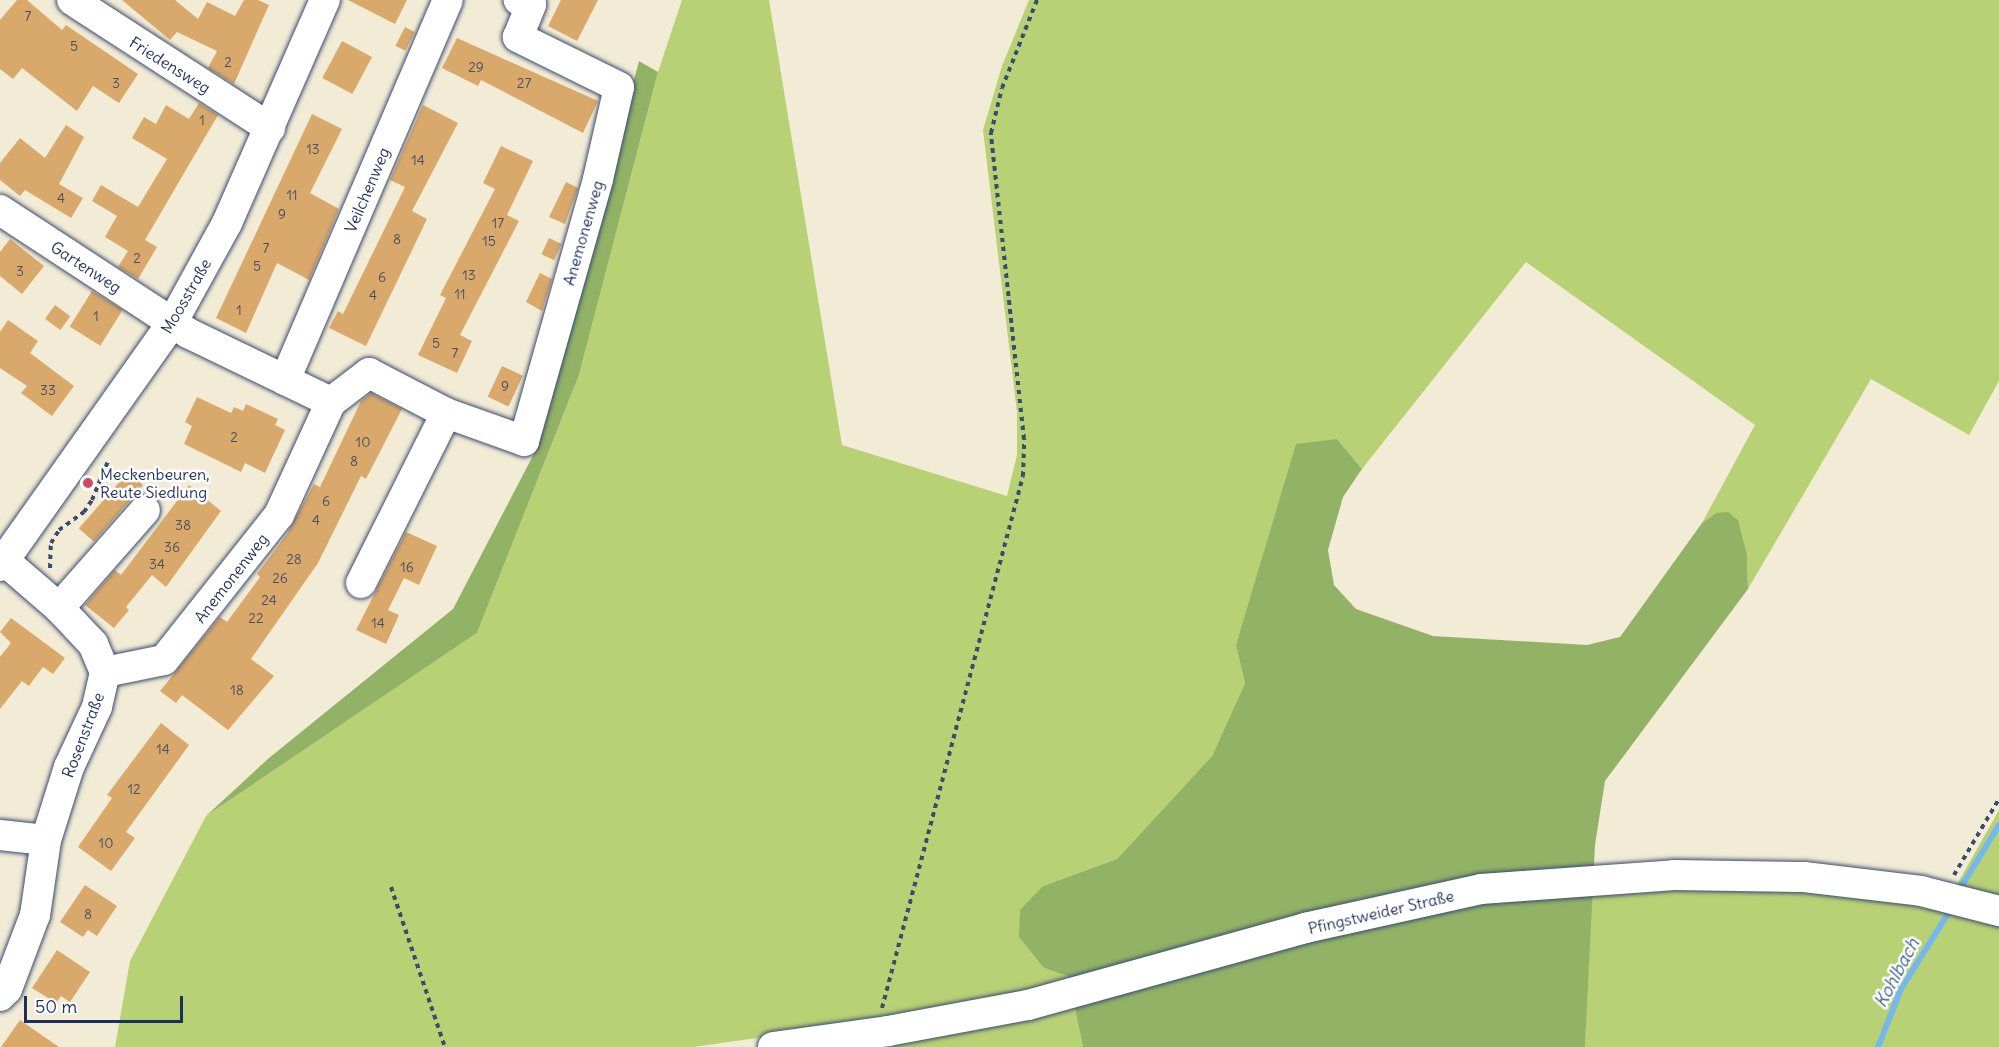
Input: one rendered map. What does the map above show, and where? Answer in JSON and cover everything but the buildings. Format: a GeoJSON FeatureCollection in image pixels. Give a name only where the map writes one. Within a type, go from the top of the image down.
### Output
{"type":"FeatureCollection","features":[{"type":"Feature","properties":{"kind":"street","name":"Friedensweg"},"geometry":{"type":"LineString","coordinates":[[72,0],[270,128]]}},
{"type":"Feature","properties":{"kind":"street","name":"Moosstraße"},"geometry":{"type":"LineString","coordinates":[[1,561],[172,323],[226,223],[325,0]]}},
{"type":"Feature","properties":{"kind":"street","name":"Veilchenweg"},"geometry":{"type":"LineString","coordinates":[[285,380],[448,0]]}},
{"type":"Feature","properties":{"kind":"street","name":"Anemonenweg"},"geometry":{"type":"LineString","coordinates":[[105,672],[164,660],[210,606],[279,515],[331,402],[369,373],[446,413],[524,441],[598,179],[619,87],[518,37],[528,1]]}},
{"type":"Feature","properties":{"kind":"street","name":"Gartenweg"},"geometry":{"type":"LineString","coordinates":[[0,210],[172,323]]}},
{"type":"Feature","properties":{"kind":"street"},"geometry":{"type":"LineString","coordinates":[[172,323],[331,402]]}},
{"type":"Feature","properties":{"kind":"street"},"geometry":{"type":"LineString","coordinates":[[361,583],[446,413]]}},
{"type":"Feature","properties":{"kind":"street"},"geometry":{"type":"LineString","coordinates":[[59,608],[145,510]]}},
{"type":"Feature","properties":{"kind":"street","name":"Rosenstraße"},"geometry":{"type":"LineString","coordinates":[[0,996],[7,989],[35,915],[46,840],[69,767],[97,706],[105,672],[93,644],[59,608],[1,561]]}},
{"type":"Feature","properties":{"kind":"street"},"geometry":{"type":"LineString","coordinates":[[0,836],[46,840]]}},
{"type":"Feature","properties":{"kind":"street","name":"Pfingstweider Straße"},"geometry":{"type":"LineString","coordinates":[[773,1047],[876,1032],[1028,1005],[1305,928],[1481,889],[1674,875],[1736,875],[1868,883],[1999,911]]}},
{"type":"Feature","properties":{"kind":"path"},"geometry":{"type":"LineString","coordinates":[[876,1032],[1023,476],[1024,438],[991,133],[1002,88],[1037,0]]}},
{"type":"Feature","properties":{"kind":"path"},"geometry":{"type":"LineString","coordinates":[[1942,897],[1999,799]]}},
{"type":"Feature","properties":{"kind":"path"},"geometry":{"type":"LineString","coordinates":[[391,887],[446,1047]]}},
{"type":"Feature","properties":{"kind":"green space"},"geometry":{"type":"Polygon","coordinates":[[[682,0],[769,0],[842,445],[1007,496],[1017,455],[1017,412],[983,130],[1002,66],[1029,0],[1999,0],[1999,381],[1969,435],[1871,379],[1748,589],[1747,555],[1716,513],[1702,523],[1755,425],[1526,262],[1362,469],[1337,439],[1236,644],[1245,683],[1212,756],[1117,859],[1043,886],[1044,968],[1068,975],[1083,1047],[894,1047],[870,1022],[693,1047],[115,1047],[130,961],[206,816],[477,633],[579,375],[658,72],[682,0]]]}},
{"type":"Feature","properties":{"kind":"green space"},"geometry":{"type":"Polygon","coordinates":[[[639,61],[658,72],[579,375],[477,633],[206,816],[269,758],[453,609],[538,446],[639,61]]]}},
{"type":"Feature","properties":{"kind":"green space"},"geometry":{"type":"Polygon","coordinates":[[[1337,439],[1362,469],[1343,497],[1328,550],[1334,585],[1356,609],[1433,636],[1587,645],[1620,637],[1702,523],[1716,513],[1728,512],[1738,520],[1747,555],[1748,589],[1605,781],[1595,845],[1585,1047],[1083,1047],[1068,976],[1044,968],[1019,937],[1020,910],[1043,886],[1117,859],[1212,756],[1245,683],[1236,645],[1296,444],[1337,439]]]}},
{"type":"Feature","properties":{"kind":"green space"},"geometry":{"type":"Polygon","coordinates":[[[1999,810],[1999,900],[1955,888],[1999,810]]]}},
{"type":"Feature","properties":{"kind":"green space"},"geometry":{"type":"Polygon","coordinates":[[[1592,889],[1859,890],[1999,923],[1999,1047],[1585,1047],[1592,889]]]}},
{"type":"Feature","properties":{"kind":"waterway","name":"Kohlbach"},"geometry":{"type":"LineString","coordinates":[[1963,884],[1999,825]]}},
{"type":"Feature","properties":{"kind":"waterway","name":"Kohlbach"},"geometry":{"type":"LineString","coordinates":[[1878,1047],[1901,989],[1947,915]]}},
{"type":"Feature","properties":{"kind":"place","name":"Meckenbeuren, Reute Siedlung"},"geometry":{"type":"Point","coordinates":[88,483]}}]}
